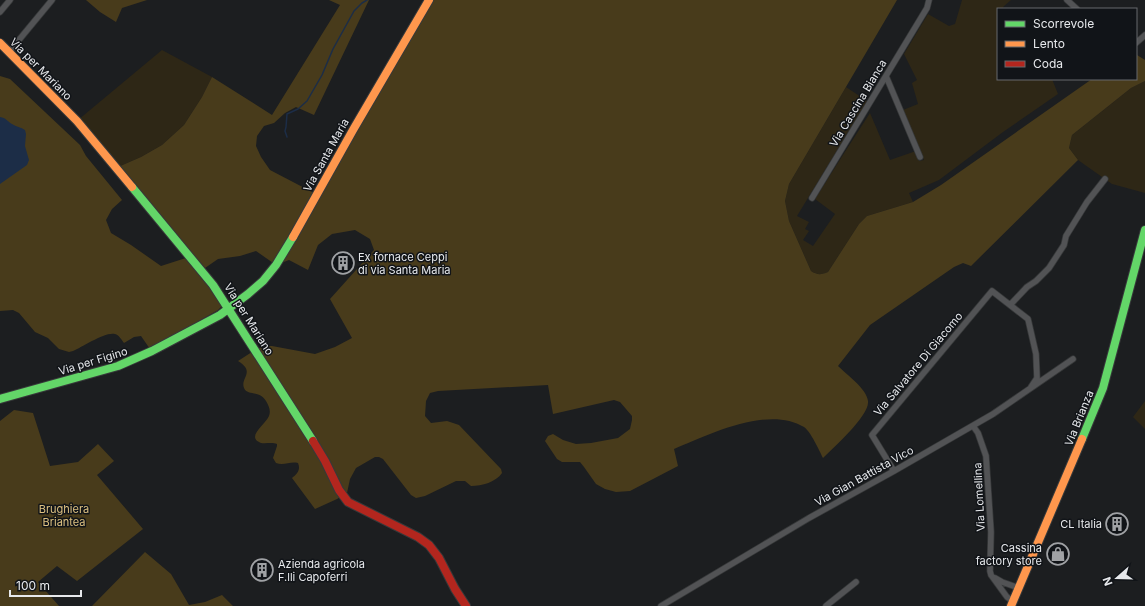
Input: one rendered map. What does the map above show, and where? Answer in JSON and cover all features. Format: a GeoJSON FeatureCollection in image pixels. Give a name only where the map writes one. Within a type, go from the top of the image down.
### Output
{"type":"FeatureCollection","features":[{"type":"Feature","properties":{"kind":"street"},"geometry":{"type":"LineString","coordinates":[[0,12],[10,0]]}},
{"type":"Feature","properties":{"kind":"street"},"geometry":{"type":"LineString","coordinates":[[9,52],[52,0]]}},
{"type":"Feature","properties":{"kind":"street","name":"Via Santa Maria"},"geometry":{"type":"LineString","coordinates":[[229,308],[256,288],[276,265],[429,0]]}},
{"type":"Feature","properties":{"kind":"street","name":"Via Cascina Bianca"},"geometry":{"type":"LineString","coordinates":[[812,198],[927,8],[929,0]]}},
{"type":"Feature","properties":{"kind":"street"},"geometry":{"type":"LineString","coordinates":[[1067,0],[1076,8]]}},
{"type":"Feature","properties":{"kind":"street"},"geometry":{"type":"LineString","coordinates":[[1137,43],[1145,35]]}},
{"type":"Feature","properties":{"kind":"street","name":"Via per Mariano"},"geometry":{"type":"LineString","coordinates":[[0,43],[77,121],[213,284],[303,425],[325,461],[343,496],[348,502],[418,537],[430,546],[439,558],[455,589],[466,606]]}},
{"type":"Feature","properties":{"kind":"street"},"geometry":{"type":"LineString","coordinates":[[886,76],[920,157]]}},
{"type":"Feature","properties":{"kind":"street"},"geometry":{"type":"LineString","coordinates":[[1011,304],[1027,287],[1036,281],[1049,268],[1064,245],[1066,236],[1087,202],[1105,179]]}},
{"type":"Feature","properties":{"kind":"street","name":"Via Brianza"},"geometry":{"type":"LineString","coordinates":[[1012,604],[1103,388],[1145,230]]}},
{"type":"Feature","properties":{"kind":"street","name":"Via Salvatore Di Giacomo"},"geometry":{"type":"LineString","coordinates":[[894,471],[872,435],[992,291],[1011,304],[1028,319],[1036,354],[1036,378],[1030,389]]}},
{"type":"Feature","properties":{"kind":"street","name":"Via per Figino"},"geometry":{"type":"LineString","coordinates":[[0,399],[118,366],[137,358],[220,315],[229,308]]}},
{"type":"Feature","properties":{"kind":"street","name":"Via Gian Battista Vico"},"geometry":{"type":"LineString","coordinates":[[661,606],[670,604],[809,518],[973,426],[1074,359]]}},
{"type":"Feature","properties":{"kind":"street","name":"Via Lomellina"},"geometry":{"type":"LineString","coordinates":[[973,426],[978,433],[986,456],[991,532],[990,571]]}},
{"type":"Feature","properties":{"kind":"street"},"geometry":{"type":"LineString","coordinates":[[990,571],[994,577],[1002,582],[1019,588]]}},
{"type":"Feature","properties":{"kind":"street"},"geometry":{"type":"LineString","coordinates":[[990,571],[991,576],[1012,604]]}},
{"type":"Feature","properties":{"kind":"street"},"geometry":{"type":"LineString","coordinates":[[826,606],[856,582]]}},
{"type":"Feature","properties":{"kind":"shaded area"},"geometry":{"type":"Polygon","coordinates":[[[962,0],[1011,0],[1004,8],[997,8],[997,80],[1052,80],[1058,94],[1003,132],[939,180],[909,193],[913,202],[867,216],[859,224],[828,272],[817,274],[811,271],[789,221],[785,201],[789,184],[846,87],[867,101],[797,216],[809,222],[805,229],[809,231],[803,240],[813,246],[835,214],[815,199],[870,113],[890,160],[916,151],[919,161],[924,160],[903,110],[918,104],[912,83],[917,80],[904,54],[928,14],[949,26],[955,24],[962,0]]]}},
{"type":"Feature","properties":{"kind":"shaded area"},"geometry":{"type":"Polygon","coordinates":[[[162,50],[212,77],[202,97],[184,125],[162,145],[141,157],[118,167],[78,120],[162,50]]]}},
{"type":"Feature","properties":{"kind":"shaded area"},"geometry":{"type":"Polygon","coordinates":[[[1145,81],[1145,193],[1112,184],[1078,160],[1069,148],[1072,135],[1131,88],[1145,81]]]}},
{"type":"Feature","properties":{"kind":"shaded area"},"geometry":{"type":"Polygon","coordinates":[[[1145,401],[1145,429],[1133,417],[1145,401]]]}},
{"type":"Feature","properties":{"kind":"green space"},"geometry":{"type":"Polygon","coordinates":[[[86,0],[147,0],[122,8],[116,22],[100,12],[86,0]]]}},
{"type":"Feature","properties":{"kind":"green space"},"geometry":{"type":"Polygon","coordinates":[[[329,0],[369,0],[314,115],[296,107],[285,113],[274,123],[264,126],[257,136],[256,146],[261,157],[270,170],[316,194],[429,0],[897,0],[789,184],[785,201],[789,221],[811,271],[819,274],[828,272],[859,224],[867,216],[913,202],[941,185],[1091,80],[1137,80],[1137,55],[1145,60],[1145,81],[1131,88],[1072,135],[1069,148],[1078,160],[971,266],[963,263],[954,267],[870,325],[838,366],[856,382],[867,396],[867,407],[857,423],[823,458],[812,437],[804,427],[789,421],[773,419],[756,421],[738,424],[674,449],[678,466],[630,491],[616,492],[605,489],[596,484],[580,462],[562,462],[557,459],[545,441],[548,436],[553,434],[563,440],[576,444],[618,438],[630,429],[632,420],[632,416],[620,402],[614,400],[553,414],[548,385],[438,391],[430,393],[426,401],[425,416],[431,423],[447,421],[459,425],[501,469],[502,473],[496,479],[488,483],[475,486],[471,486],[465,481],[456,481],[425,496],[416,498],[411,495],[383,459],[375,457],[356,468],[350,479],[347,493],[315,509],[292,478],[298,472],[298,463],[276,463],[273,458],[277,444],[261,443],[255,437],[258,430],[269,416],[270,412],[267,403],[260,395],[248,392],[244,388],[243,384],[247,372],[246,368],[238,361],[264,346],[272,346],[315,354],[335,347],[352,338],[330,299],[374,250],[370,239],[355,230],[332,234],[318,245],[308,270],[289,260],[276,265],[256,251],[240,256],[218,259],[205,268],[118,167],[141,157],[162,145],[184,125],[202,97],[212,77],[272,115],[340,5],[329,0]]]}},
{"type":"Feature","properties":{"kind":"green space"},"geometry":{"type":"Polygon","coordinates":[[[0,76],[10,79],[80,145],[86,156],[122,200],[112,209],[106,220],[111,233],[161,266],[189,257],[222,303],[218,310],[150,349],[141,336],[134,337],[124,343],[118,335],[111,334],[100,337],[69,352],[59,349],[48,338],[35,332],[19,313],[13,310],[0,311],[0,76]]]}},
{"type":"Feature","properties":{"kind":"green space","name":"Brughiera Briantea"},"geometry":{"type":"Polygon","coordinates":[[[14,410],[33,413],[50,466],[78,462],[98,444],[114,461],[97,475],[143,529],[77,581],[57,566],[38,582],[59,606],[0,606],[0,421],[14,410]]]}},
{"type":"Feature","properties":{"kind":"green space"},"geometry":{"type":"Polygon","coordinates":[[[145,552],[171,574],[189,605],[205,602],[222,595],[233,606],[92,606],[145,552]]]}},
{"type":"Feature","properties":{"kind":"water"},"geometry":{"type":"Polygon","coordinates":[[[0,117],[25,130],[25,146],[29,160],[27,165],[0,184],[0,117]]]}},
{"type":"Feature","properties":{"kind":"waterway"},"geometry":{"type":"LineString","coordinates":[[287,137],[285,131],[287,114],[298,109],[307,101],[322,75],[333,49],[354,11],[367,0]]}},
{"type":"Feature","properties":{"kind":"traffic: fast"},"geometry":{"type":"LineString","coordinates":[[132,187],[213,285],[313,441]]}},
{"type":"Feature","properties":{"kind":"traffic: fast"},"geometry":{"type":"LineString","coordinates":[[1082,439],[1103,388],[1145,230]]}},
{"type":"Feature","properties":{"kind":"traffic: fast"},"geometry":{"type":"LineString","coordinates":[[0,399],[118,366],[152,351],[220,315],[263,281],[276,265],[293,237]]}},
{"type":"Feature","properties":{"kind":"traffic: slow"},"geometry":{"type":"LineString","coordinates":[[293,237],[353,130],[429,0]]}},
{"type":"Feature","properties":{"kind":"traffic: slow"},"geometry":{"type":"LineString","coordinates":[[0,43],[77,121],[132,187]]}},
{"type":"Feature","properties":{"kind":"traffic: slow"},"geometry":{"type":"LineString","coordinates":[[1011,606],[1082,439]]}},
{"type":"Feature","properties":{"kind":"traffic: jam"},"geometry":{"type":"LineString","coordinates":[[313,441],[325,461],[339,490],[348,502],[418,537],[429,545],[439,558],[455,589],[466,606]]}},
{"type":"Feature","properties":{"kind":"place","name":"Ex fornace Ceppi di via Santa Maria"},"geometry":{"type":"Point","coordinates":[343,263]}},
{"type":"Feature","properties":{"kind":"place","name":"CL Italia"},"geometry":{"type":"Point","coordinates":[1117,524]}},
{"type":"Feature","properties":{"kind":"place","name":"Cassina factory store"},"geometry":{"type":"Point","coordinates":[1058,554]}},
{"type":"Feature","properties":{"kind":"place","name":"Azienda agricola F.lli Capoferri"},"geometry":{"type":"Point","coordinates":[262,570]}}]}
